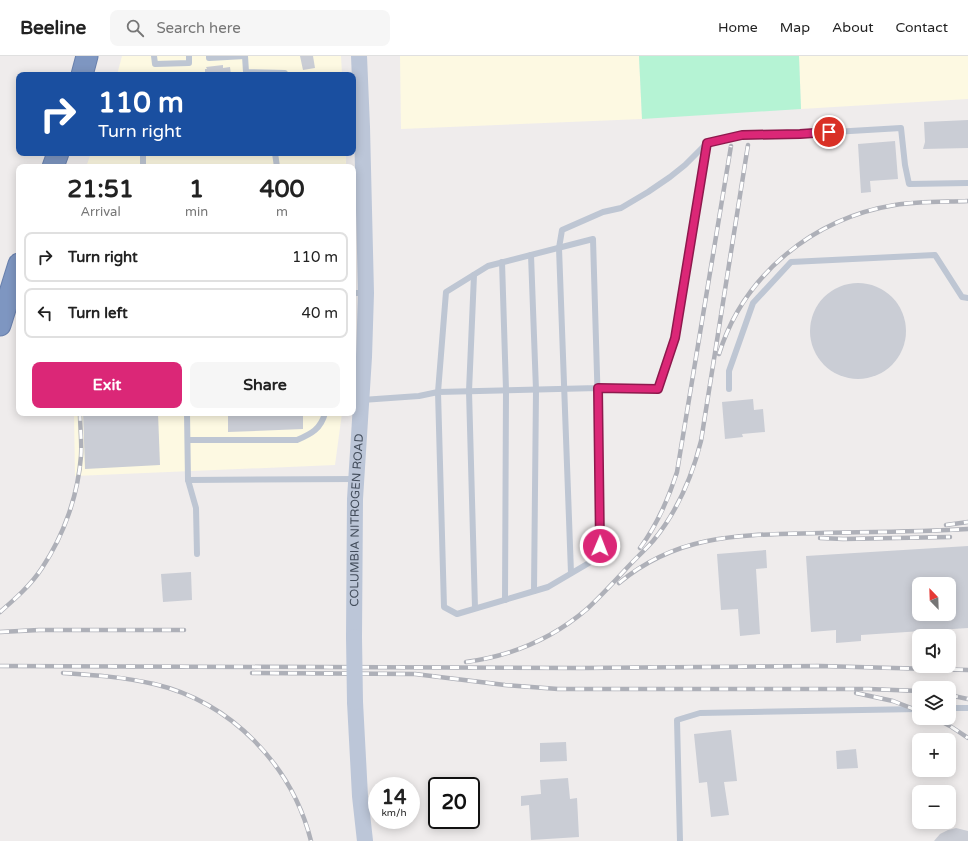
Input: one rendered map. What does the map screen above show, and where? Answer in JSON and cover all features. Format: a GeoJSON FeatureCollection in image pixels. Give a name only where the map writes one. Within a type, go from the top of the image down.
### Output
{"type":"FeatureCollection","features":[{"type":"Feature","properties":{"kind":"highway"},"geometry":{"type":"LineString","coordinates":[[83,72],[87,56]]}},
{"type":"Feature","properties":{"kind":"highway"},"geometry":{"type":"LineString","coordinates":[[0,325],[16,274]]}},
{"type":"Feature","properties":{"kind":"street","name":"COLUMBIA NITROGEN ROAD"},"geometry":{"type":"LineString","coordinates":[[359,56],[356,82],[362,207],[360,293],[364,357],[356,479],[354,637],[360,796],[365,841]]}},
{"type":"Feature","properties":{"kind":"lane"},"geometry":{"type":"LineString","coordinates":[[154,56],[154,64],[189,63],[189,56]]}},
{"type":"Feature","properties":{"kind":"lane"},"geometry":{"type":"LineString","coordinates":[[209,56],[209,58],[245,56],[246,72]]}},
{"type":"Feature","properties":{"kind":"lane"},"geometry":{"type":"LineString","coordinates":[[571,573],[558,248],[562,230],[603,212],[621,208],[641,196],[686,165],[707,143],[742,135],[800,134],[901,128],[905,165],[909,184],[968,183]]}},
{"type":"Feature","properties":{"kind":"lane"},"geometry":{"type":"LineString","coordinates":[[361,400],[419,396],[438,392],[598,388],[658,389],[675,338],[707,143]]}},
{"type":"Feature","properties":{"kind":"lane"},"geometry":{"type":"LineString","coordinates":[[594,239],[601,536],[600,557],[548,587],[457,614],[444,607],[438,392],[446,292],[488,266],[531,255],[594,239]]}},
{"type":"Feature","properties":{"kind":"lane"},"geometry":{"type":"LineString","coordinates":[[531,255],[536,390],[534,591]]}},
{"type":"Feature","properties":{"kind":"lane"},"geometry":{"type":"LineString","coordinates":[[729,389],[729,371],[753,303],[791,262],[935,255],[962,297],[968,298]]}},
{"type":"Feature","properties":{"kind":"lane"},"geometry":{"type":"LineString","coordinates":[[502,262],[506,390],[505,600]]}},
{"type":"Feature","properties":{"kind":"lane"},"geometry":{"type":"LineString","coordinates":[[474,275],[469,391],[475,608]]}},
{"type":"Feature","properties":{"kind":"lane"},"geometry":{"type":"LineString","coordinates":[[187,416],[188,480],[196,508],[197,554]]}},
{"type":"Feature","properties":{"kind":"lane"},"geometry":{"type":"LineString","coordinates":[[188,440],[297,440],[310,435],[323,422],[324,416]]}},
{"type":"Feature","properties":{"kind":"lane"},"geometry":{"type":"LineString","coordinates":[[188,480],[356,479]]}},
{"type":"Feature","properties":{"kind":"lane"},"geometry":{"type":"LineString","coordinates":[[956,708],[968,708]]}},
{"type":"Feature","properties":{"kind":"lane"},"geometry":{"type":"LineString","coordinates":[[680,841],[677,720],[700,713],[912,709]]}},
{"type":"Feature","properties":{"kind":"shaded area"},"geometry":{"type":"Polygon","coordinates":[[[122,56],[341,56],[342,72],[118,72],[122,56]]]}},
{"type":"Feature","properties":{"kind":"shaded area"},"geometry":{"type":"Polygon","coordinates":[[[400,56],[639,56],[642,119],[401,129],[400,56]]]}},
{"type":"Feature","properties":{"kind":"shaded area"},"geometry":{"type":"Polygon","coordinates":[[[799,56],[968,56],[968,99],[801,109],[799,56]]]}},
{"type":"Feature","properties":{"kind":"shaded area"},"geometry":{"type":"Polygon","coordinates":[[[90,156],[346,156],[346,164],[87,164],[90,156]]]}},
{"type":"Feature","properties":{"kind":"shaded area"},"geometry":{"type":"Polygon","coordinates":[[[74,416],[342,416],[335,465],[75,476],[74,416]]]}},
{"type":"Feature","properties":{"kind":"green space"},"geometry":{"type":"Polygon","coordinates":[[[639,56],[799,56],[801,109],[642,119],[639,56]]]}},
{"type":"Feature","properties":{"kind":"building"},"geometry":{"type":"Polygon","coordinates":[[[300,56],[313,56],[315,68],[303,70],[300,56]]]}},
{"type":"Feature","properties":{"kind":"building"},"geometry":{"type":"Polygon","coordinates":[[[223,65],[223,68],[230,67],[231,72],[205,72],[205,69],[207,69],[206,67],[223,65]]]}},
{"type":"Feature","properties":{"kind":"building"},"geometry":{"type":"Polygon","coordinates":[[[968,120],[968,148],[923,149],[925,142],[924,122],[968,120]]]}},
{"type":"Feature","properties":{"kind":"building"},"geometry":{"type":"Polygon","coordinates":[[[895,141],[898,179],[870,181],[871,192],[861,193],[858,144],[895,141]]]}},
{"type":"Feature","properties":{"kind":"building"},"geometry":{"type":"Polygon","coordinates":[[[858,283],[876,287],[885,291],[892,297],[898,304],[902,313],[906,331],[902,349],[898,358],[892,365],[885,371],[876,375],[858,379],[840,375],[831,371],[824,365],[818,358],[814,349],[810,331],[814,313],[818,304],[824,297],[831,291],[840,287],[858,283]]]}},
{"type":"Feature","properties":{"kind":"building"},"geometry":{"type":"Polygon","coordinates":[[[753,399],[754,410],[763,409],[765,432],[742,434],[743,437],[725,439],[722,402],[753,399]]]}},
{"type":"Feature","properties":{"kind":"building"},"geometry":{"type":"Polygon","coordinates":[[[83,416],[158,416],[160,465],[85,469],[83,416]]]}},
{"type":"Feature","properties":{"kind":"building"},"geometry":{"type":"Polygon","coordinates":[[[228,416],[303,416],[303,429],[228,432],[228,416]]]}},
{"type":"Feature","properties":{"kind":"building"},"geometry":{"type":"Polygon","coordinates":[[[968,546],[968,628],[912,629],[912,632],[861,635],[861,641],[836,643],[836,630],[811,632],[806,556],[968,546]]]}},
{"type":"Feature","properties":{"kind":"building"},"geometry":{"type":"Polygon","coordinates":[[[766,550],[767,568],[756,569],[760,634],[740,636],[738,609],[721,610],[717,554],[766,550]]]}},
{"type":"Feature","properties":{"kind":"building"},"geometry":{"type":"Polygon","coordinates":[[[191,572],[192,600],[163,602],[161,574],[191,572]]]}},
{"type":"Feature","properties":{"kind":"building"},"geometry":{"type":"Polygon","coordinates":[[[731,730],[737,781],[724,782],[729,815],[711,817],[707,782],[699,783],[694,734],[731,730]]]}},
{"type":"Feature","properties":{"kind":"building"},"geometry":{"type":"Polygon","coordinates":[[[566,742],[567,761],[540,762],[540,743],[566,742]]]}},
{"type":"Feature","properties":{"kind":"building"},"geometry":{"type":"Polygon","coordinates":[[[856,749],[858,768],[837,769],[836,751],[856,749]]]}},
{"type":"Feature","properties":{"kind":"building"},"geometry":{"type":"Polygon","coordinates":[[[568,778],[570,799],[577,798],[579,837],[531,840],[529,805],[521,806],[521,796],[541,794],[540,780],[568,778]]]}},
{"type":"Feature","properties":{"kind":"building"},"geometry":{"type":"Polygon","coordinates":[[[956,828],[968,831],[968,841],[934,841],[940,834],[956,828]]]}},
{"type":"Feature","properties":{"kind":"railway"},"geometry":{"type":"LineString","coordinates":[[466,662],[515,651],[545,637],[574,620],[597,600],[653,541],[662,530],[683,494],[701,441],[748,145]]}},
{"type":"Feature","properties":{"kind":"railway"},"geometry":{"type":"LineString","coordinates":[[640,548],[662,512],[677,472],[731,146]]}},
{"type":"Feature","properties":{"kind":"railway"},"geometry":{"type":"LineString","coordinates":[[719,354],[730,325],[746,299],[764,275],[786,254],[810,237],[837,223],[865,212],[895,205],[922,202],[968,201]]}},
{"type":"Feature","properties":{"kind":"railway"},"geometry":{"type":"LineString","coordinates":[[0,612],[22,592],[38,574],[57,542],[69,514],[77,485],[79,471],[81,451],[80,416]]}},
{"type":"Feature","properties":{"kind":"railway"},"geometry":{"type":"LineString","coordinates":[[946,525],[968,522]]}},
{"type":"Feature","properties":{"kind":"railway"},"geometry":{"type":"LineString","coordinates":[[619,583],[642,566],[666,554],[690,545],[714,540],[766,534],[968,529]]}},
{"type":"Feature","properties":{"kind":"railway"},"geometry":{"type":"LineString","coordinates":[[820,538],[950,537]]}},
{"type":"Feature","properties":{"kind":"railway"},"geometry":{"type":"LineString","coordinates":[[0,632],[39,630],[184,630]]}},
{"type":"Feature","properties":{"kind":"railway"},"geometry":{"type":"LineString","coordinates":[[0,666],[581,668],[820,666],[968,670]]}},
{"type":"Feature","properties":{"kind":"railway"},"geometry":{"type":"LineString","coordinates":[[63,673],[120,678],[154,684],[182,693],[208,705],[233,722],[254,741],[273,763],[289,787],[302,813],[311,841]]}},
{"type":"Feature","properties":{"kind":"railway"},"geometry":{"type":"LineString","coordinates":[[252,673],[415,674],[505,685],[558,689],[869,689],[912,691]]}},
{"type":"Feature","properties":{"kind":"railway"},"geometry":{"type":"LineString","coordinates":[[856,693],[893,701],[912,708]]}},
{"type":"Feature","properties":{"kind":"railway"},"geometry":{"type":"LineString","coordinates":[[956,696],[968,699]]}},
{"type":"Feature","properties":{"kind":"railway"},"geometry":{"type":"LineString","coordinates":[[948,725],[968,738]]}},
{"type":"Feature","properties":{"kind":"route"},"geometry":{"type":"LineString","coordinates":[[600,546],[598,388],[658,389],[675,338],[707,143],[742,135],[829,132]]}}]}
